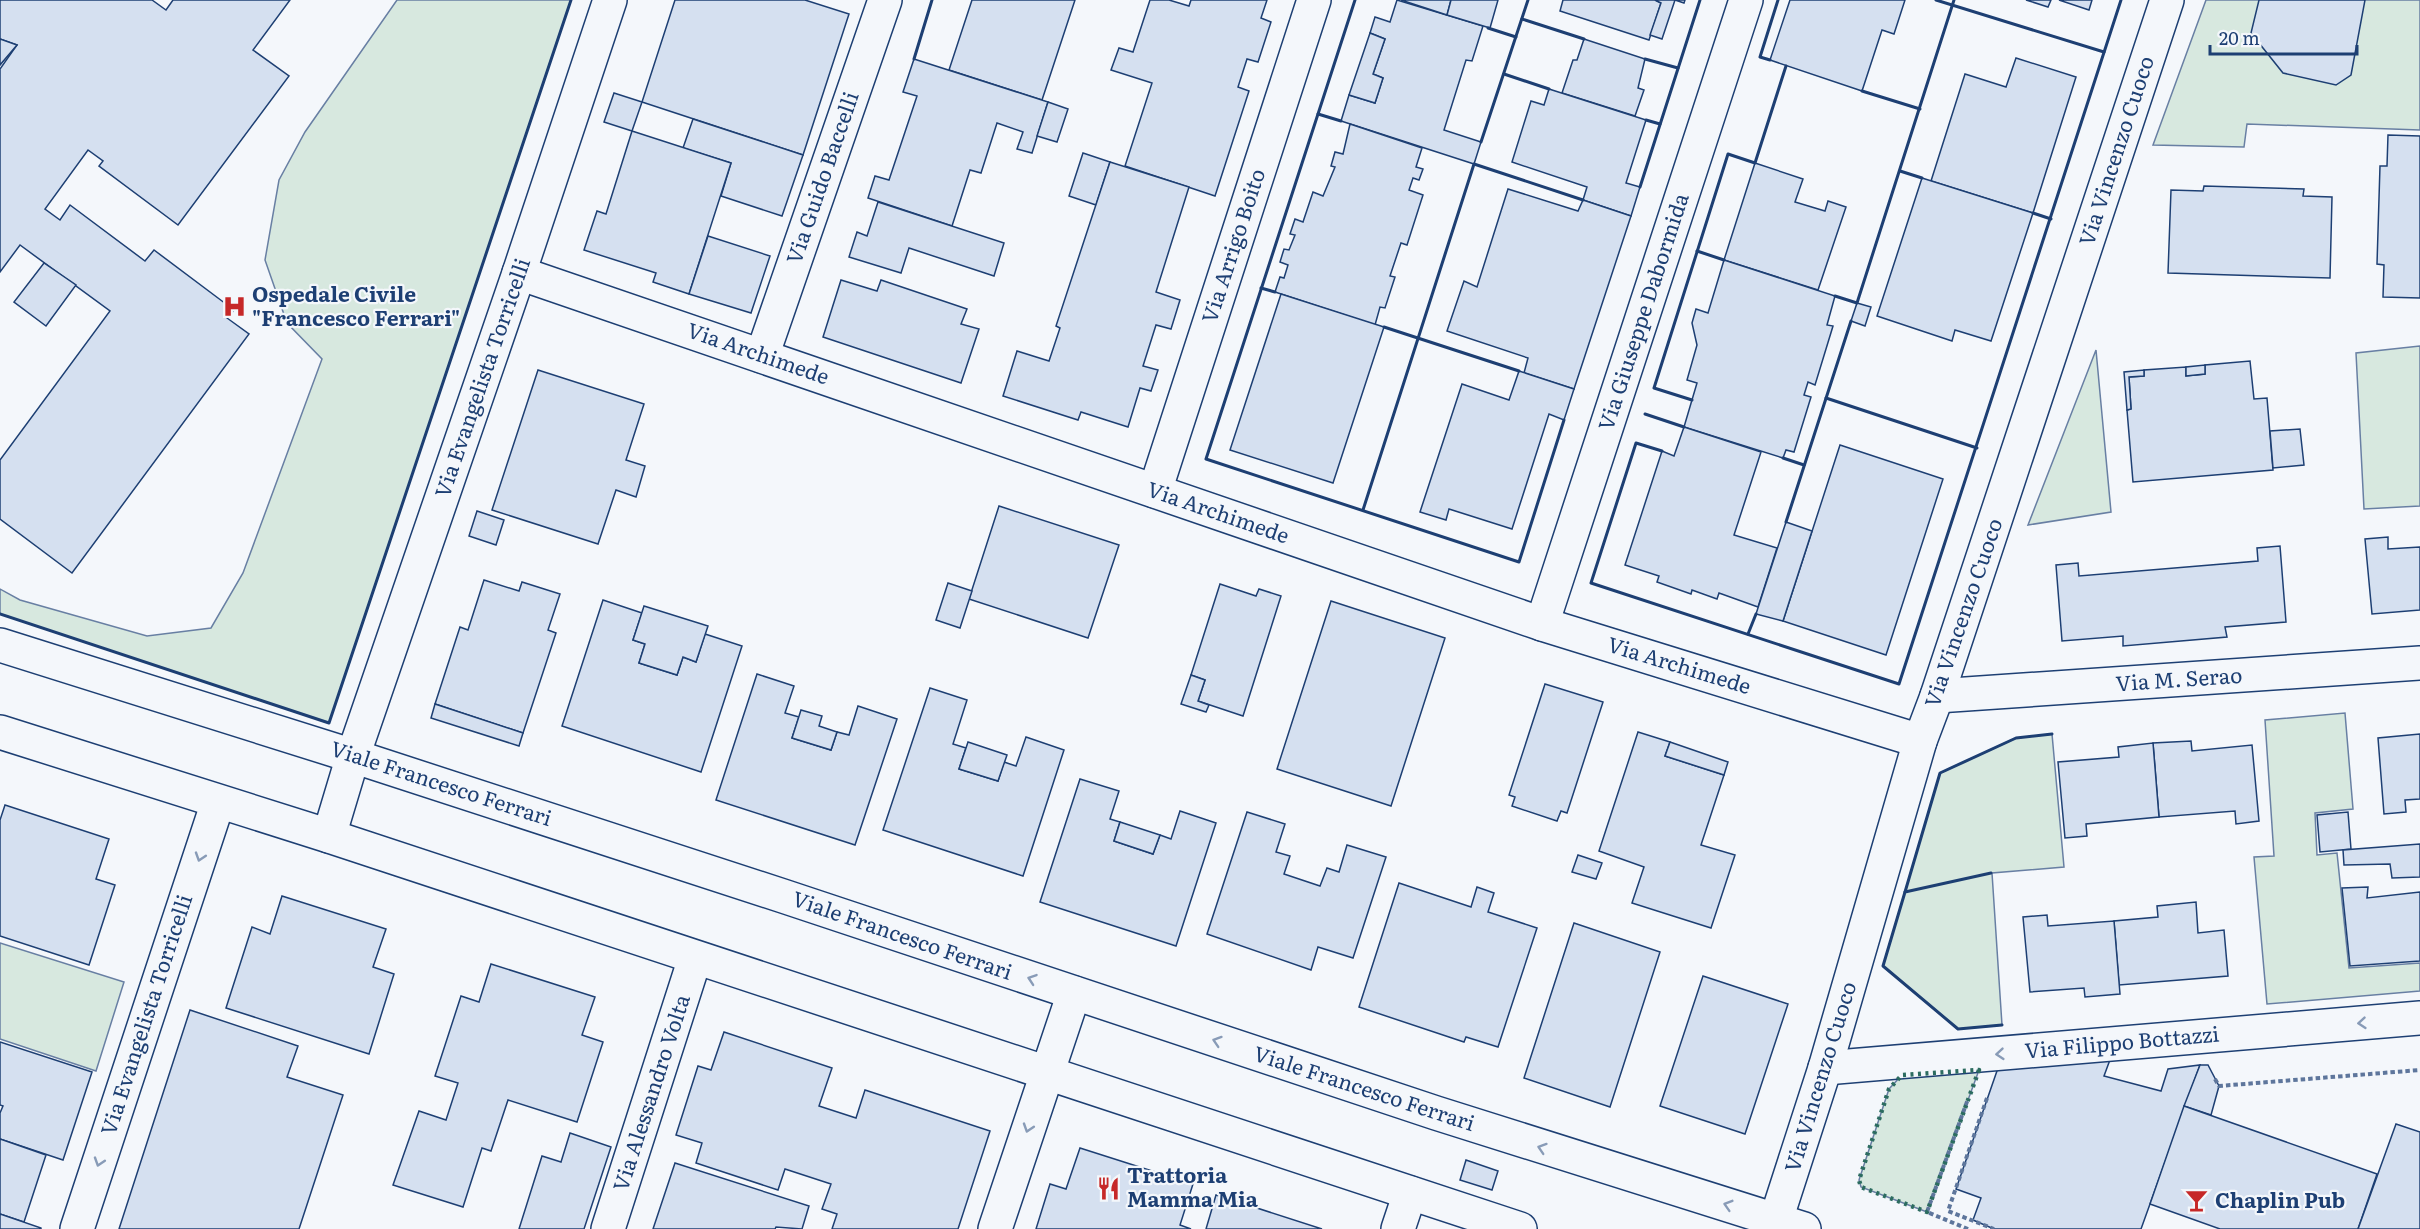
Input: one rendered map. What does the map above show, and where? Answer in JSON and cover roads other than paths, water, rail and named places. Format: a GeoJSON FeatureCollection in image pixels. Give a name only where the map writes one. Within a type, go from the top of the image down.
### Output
{"type":"FeatureCollection","features":[{"type":"Feature","properties":{"kind":"street","name":"Via Evangelista Torricelli"},"geometry":{"type":"LineString","coordinates":[[329,836],[353,756],[610,0]]}},
{"type":"Feature","properties":{"kind":"street","name":"Via Guido Baccelli"},"geometry":{"type":"LineString","coordinates":[[762,356],[885,0]]}},
{"type":"Feature","properties":{"kind":"street","name":"Via Arrigo Boito"},"geometry":{"type":"LineString","coordinates":[[1155,491],[1314,0]]}},
{"type":"Feature","properties":{"kind":"street","name":"Via Giuseppe Dabormida"},"geometry":{"type":"LineString","coordinates":[[1542,624],[1746,0]]}},
{"type":"Feature","properties":{"kind":"street","name":"Via Vincenzo Cuoco"},"geometry":{"type":"LineString","coordinates":[[1784,1226],[1825,1068],[1920,741],[1937,696],[2167,0]]}},
{"type":"Feature","properties":{"kind":"street","name":"Via Archimede"},"geometry":{"type":"LineString","coordinates":[[519,273],[1542,624],[1920,741]]}},
{"type":"Feature","properties":{"kind":"street","name":"Viale Francesco Ferrari"},"geometry":{"type":"LineString","coordinates":[[0,645],[353,756],[1784,1226]]}},
{"type":"Feature","properties":{"kind":"street","name":"Via M. Serao"},"geometry":{"type":"LineString","coordinates":[[1937,696],[2420,663]]}},
{"type":"Feature","properties":{"kind":"street"},"geometry":{"type":"LineString","coordinates":[[0,732],[329,836],[1520,1229]]}},
{"type":"Feature","properties":{"kind":"street","name":"Via Evangelista Torricelli"},"geometry":{"type":"LineString","coordinates":[[77,1229],[218,802]]}},
{"type":"Feature","properties":{"kind":"street","name":"Via Alessandro Volta"},"geometry":{"type":"LineString","coordinates":[[609,1229],[695,958]]}},
{"type":"Feature","properties":{"kind":"street"},"geometry":{"type":"LineString","coordinates":[[995,1229],[1074,993]]}},
{"type":"Feature","properties":{"kind":"street","name":"Via Filippo Bottazzi"},"geometry":{"type":"LineString","coordinates":[[1825,1068],[2420,1018]]}},
{"type":"Feature","properties":{"kind":"street"},"geometry":{"type":"LineString","coordinates":[[1398,1229],[1410,1192]]}},
{"type":"Feature","properties":{"kind":"place","name":"Ospedale Civile \"Francesco Ferrari\""},"geometry":{"type":"Point","coordinates":[234,307]}},
{"type":"Feature","properties":{"kind":"place","name":"Trattoria Mamma Mia"},"geometry":{"type":"Point","coordinates":[1109,1188]}},
{"type":"Feature","properties":{"kind":"place","name":"Chaplin Pub"},"geometry":{"type":"Point","coordinates":[2197,1201]}}]}
